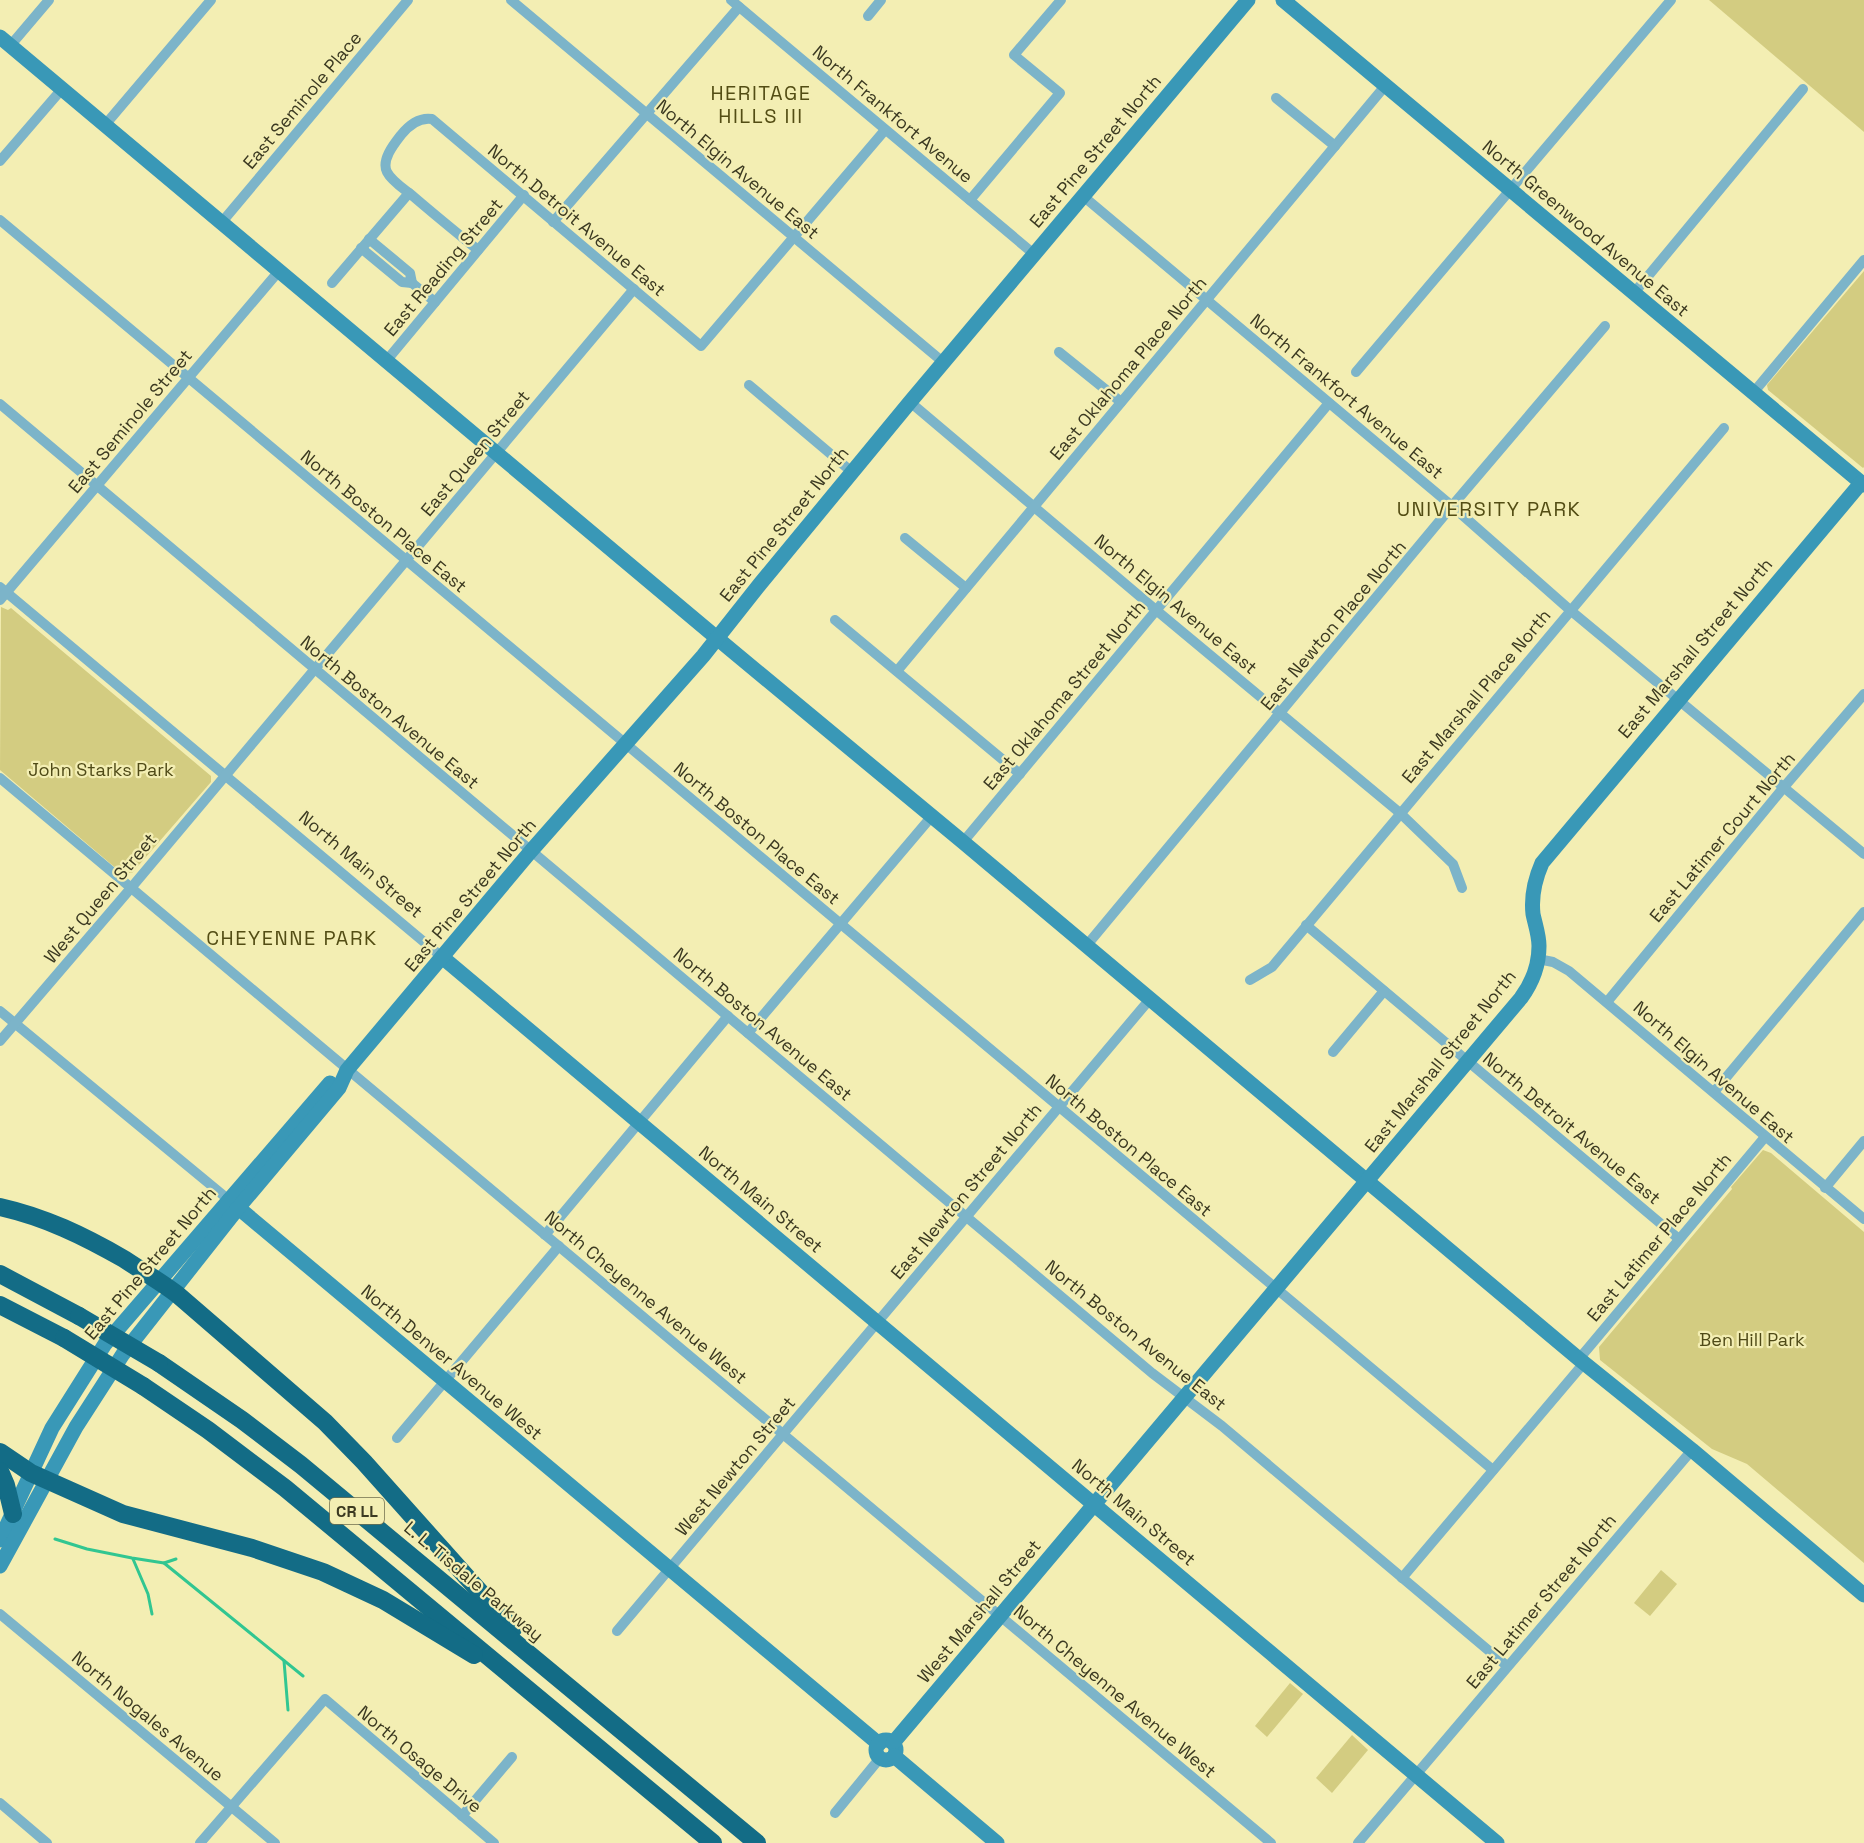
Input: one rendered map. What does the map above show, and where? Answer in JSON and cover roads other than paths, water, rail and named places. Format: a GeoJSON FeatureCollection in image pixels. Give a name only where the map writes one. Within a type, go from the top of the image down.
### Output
{"type":"FeatureCollection","features":[{"type":"Feature","properties":{"kind":"highway"},"geometry":{"type":"LineString","coordinates":[[0,1207],[65,1227],[110,1251],[166,1286],[312,1409],[341,1437],[548,1669]]}},
{"type":"Feature","properties":{"kind":"highway","name":"L. L. Tisdale Parkway"},"geometry":{"type":"LineString","coordinates":[[0,1274],[79,1316],[159,1364],[224,1407],[285,1453],[757,1843]]}},
{"type":"Feature","properties":{"kind":"highway","name":"CR LL"},"geometry":{"type":"LineString","coordinates":[[0,1305],[64,1338],[143,1386],[208,1430],[285,1488],[713,1843]]}},
{"type":"Feature","properties":{"kind":"highway"},"geometry":{"type":"LineString","coordinates":[[0,1452],[39,1477],[123,1514],[252,1548],[323,1572],[383,1600],[519,1681]]}},
{"type":"Feature","properties":{"kind":"highway"},"geometry":{"type":"LineString","coordinates":[[0,1471],[13,1514]]}},
{"type":"Feature","properties":{"kind":"street"},"geometry":{"type":"LineString","coordinates":[[49,0],[5,41],[1864,1595]]}},
{"type":"Feature","properties":{"kind":"street"},"geometry":{"type":"LineString","coordinates":[[105,125],[211,0]]}},
{"type":"Feature","properties":{"kind":"street","name":"East Seminole Place"},"geometry":{"type":"LineString","coordinates":[[222,222],[408,0]]}},
{"type":"Feature","properties":{"kind":"street","name":"North Elgin Avenue East"},"geometry":{"type":"LineString","coordinates":[[512,0],[943,362]]}},
{"type":"Feature","properties":{"kind":"street"},"geometry":{"type":"LineString","coordinates":[[868,16],[881,0]]}},
{"type":"Feature","properties":{"kind":"street"},"geometry":{"type":"LineString","coordinates":[[970,200],[1060,93],[1014,55],[1061,0]]}},
{"type":"Feature","properties":{"kind":"street","name":"East Pine Street North"},"geometry":{"type":"LineString","coordinates":[[39,1477],[61,1412],[105,1344],[166,1286],[233,1204],[339,1088],[347,1070],[531,851],[626,745],[717,638],[943,362],[1248,0]]}},
{"type":"Feature","properties":{"kind":"street","name":"North Greenwood Avenue East"},"geometry":{"type":"LineString","coordinates":[[1283,0],[1753,393],[1863,482]]}},
{"type":"Feature","properties":{"kind":"street"},"geometry":{"type":"LineString","coordinates":[[1356,372],[1671,0]]}},
{"type":"Feature","properties":{"kind":"street"},"geometry":{"type":"LineString","coordinates":[[553,222],[647,114],[735,3]]}},
{"type":"Feature","properties":{"kind":"street","name":"North Frankfort Avenue"},"geometry":{"type":"LineString","coordinates":[[735,3],[1034,254]]}},
{"type":"Feature","properties":{"kind":"street","name":"East Oklahoma Place North"},"geometry":{"type":"LineString","coordinates":[[897,671],[1385,86]]}},
{"type":"Feature","properties":{"kind":"street"},"geometry":{"type":"LineString","coordinates":[[0,161],[62,89]]}},
{"type":"Feature","properties":{"kind":"street"},"geometry":{"type":"LineString","coordinates":[[1634,293],[1803,89]]}},
{"type":"Feature","properties":{"kind":"street"},"geometry":{"type":"LineString","coordinates":[[1276,98],[1335,146]]}},
{"type":"Feature","properties":{"kind":"street","name":"North Detroit Avenue East"},"geometry":{"type":"LineString","coordinates":[[409,193],[387,172],[386,160],[407,128],[419,120],[432,119],[701,346],[793,238]]}},
{"type":"Feature","properties":{"kind":"street"},"geometry":{"type":"LineString","coordinates":[[793,238],[885,130]]}},
{"type":"Feature","properties":{"kind":"street"},"geometry":{"type":"LineString","coordinates":[[332,283],[409,193],[478,250]]}},
{"type":"Feature","properties":{"kind":"street","name":"East Reading Street"},"geometry":{"type":"LineString","coordinates":[[387,360],[524,195]]}},
{"type":"Feature","properties":{"kind":"street","name":"North Frankfort Avenue East"},"geometry":{"type":"LineString","coordinates":[[1083,196],[1452,506],[1570,610],[1679,698],[1864,854]]}},
{"type":"Feature","properties":{"kind":"street","name":"North Boston Place East"},"geometry":{"type":"LineString","coordinates":[[0,220],[1493,1470]]}},
{"type":"Feature","properties":{"kind":"street"},"geometry":{"type":"LineString","coordinates":[[369,239],[410,273],[412,283]]}},
{"type":"Feature","properties":{"kind":"street"},"geometry":{"type":"LineString","coordinates":[[361,248],[402,282],[412,283],[435,302]]}},
{"type":"Feature","properties":{"kind":"street"},"geometry":{"type":"LineString","coordinates":[[1753,393],[1864,260]]}},
{"type":"Feature","properties":{"kind":"street","name":"East Seminole Street"},"geometry":{"type":"LineString","coordinates":[[2,593],[279,271]]}},
{"type":"Feature","properties":{"kind":"street","name":"East Queen Street"},"geometry":{"type":"LineString","coordinates":[[224,775],[634,289]]}},
{"type":"Feature","properties":{"kind":"street","name":"East Newton Place North"},"geometry":{"type":"LineString","coordinates":[[1087,945],[1452,506],[1605,326]]}},
{"type":"Feature","properties":{"kind":"street"},"geometry":{"type":"LineString","coordinates":[[1059,352],[1121,402]]}},
{"type":"Feature","properties":{"kind":"street"},"geometry":{"type":"LineString","coordinates":[[749,385],[852,472]]}},
{"type":"Feature","properties":{"kind":"street","name":"North Elgin Avenue East"},"geometry":{"type":"LineString","coordinates":[[910,402],[1400,813],[1453,864],[1462,888]]}},
{"type":"Feature","properties":{"kind":"street","name":"East Oklahoma Street North"},"geometry":{"type":"LineString","coordinates":[[963,842],[1329,403]]}},
{"type":"Feature","properties":{"kind":"street","name":"North Boston Avenue East"},"geometry":{"type":"LineString","coordinates":[[0,404],[1152,1373],[1222,1426],[1507,1666]]}},
{"type":"Feature","properties":{"kind":"street","name":"East Marshall Place North"},"geometry":{"type":"LineString","coordinates":[[1250,980],[1272,968],[1724,428]]}},
{"type":"Feature","properties":{"kind":"street","name":"East Marshall Street North"},"geometry":{"type":"LineString","coordinates":[[1094,1504],[1526,990],[1535,972],[1538,959],[1539,946],[1533,901],[1535,883],[1542,863],[1863,482]]}},
{"type":"Feature","properties":{"kind":"street"},"geometry":{"type":"LineString","coordinates":[[905,538],[966,588]]}},
{"type":"Feature","properties":{"kind":"street","name":"North Main Street"},"geometry":{"type":"LineString","coordinates":[[2,593],[442,957],[1497,1843]]}},
{"type":"Feature","properties":{"kind":"street"},"geometry":{"type":"LineString","coordinates":[[835,620],[1020,774]]}},
{"type":"Feature","properties":{"kind":"street","name":"East Latimer Court North"},"geometry":{"type":"LineString","coordinates":[[1607,1002],[1784,787],[1864,694]]}},
{"type":"Feature","properties":{"kind":"street","name":"West Queen Street"},"geometry":{"type":"LineString","coordinates":[[0,1041],[224,775]]}},
{"type":"Feature","properties":{"kind":"street","name":"North Cheyenne Avenue West"},"geometry":{"type":"LineString","coordinates":[[0,777],[1271,1843]]}},
{"type":"Feature","properties":{"kind":"street"},"geometry":{"type":"LineString","coordinates":[[748,1033],[932,816]]}},
{"type":"Feature","properties":{"kind":"street"},"geometry":{"type":"LineString","coordinates":[[1714,1092],[1864,912]]}},
{"type":"Feature","properties":{"kind":"street","name":"North Detroit Avenue East"},"geometry":{"type":"LineString","coordinates":[[1306,925],[1679,1239]]}},
{"type":"Feature","properties":{"kind":"street","name":"North Elgin Avenue East"},"geometry":{"type":"LineString","coordinates":[[1538,959],[1553,962],[1569,971],[1864,1219]]}},
{"type":"Feature","properties":{"kind":"street"},"geometry":{"type":"LineString","coordinates":[[1333,1052],[1384,991]]}},
{"type":"Feature","properties":{"kind":"street","name":"East Newton Street North"},"geometry":{"type":"LineString","coordinates":[[877,1322],[1150,999]]}},
{"type":"Feature","properties":{"kind":"street","name":"North Denver Avenue West"},"geometry":{"type":"LineString","coordinates":[[0,1011],[997,1843]]}},
{"type":"Feature","properties":{"kind":"street"},"geometry":{"type":"LineString","coordinates":[[545,1234],[728,1016]]}},
{"type":"Feature","properties":{"kind":"street","name":"East Latimer Place North"},"geometry":{"type":"LineString","coordinates":[[1402,1578],[1765,1137]]}},
{"type":"Feature","properties":{"kind":"street"},"geometry":{"type":"LineString","coordinates":[[1825,1188],[1864,1141]]}},
{"type":"Feature","properties":{"kind":"street"},"geometry":{"type":"LineString","coordinates":[[397,1438],[559,1246]]}},
{"type":"Feature","properties":{"kind":"street","name":"West Newton Street"},"geometry":{"type":"LineString","coordinates":[[617,1630],[877,1322]]}},
{"type":"Feature","properties":{"kind":"street","name":"East Latimer Street North"},"geometry":{"type":"LineString","coordinates":[[1358,1843],[1692,1450]]}},
{"type":"Feature","properties":{"kind":"street"},"geometry":{"type":"LineString","coordinates":[[0,1540],[13,1514],[39,1477]]}},
{"type":"Feature","properties":{"kind":"street"},"geometry":{"type":"LineString","coordinates":[[0,1566],[39,1477]]}},
{"type":"Feature","properties":{"kind":"street","name":"West Marshall Street"},"geometry":{"type":"LineString","coordinates":[[835,1813],[1094,1504]]}},
{"type":"Feature","properties":{"kind":"street","name":"North Nogales Avenue"},"geometry":{"type":"LineString","coordinates":[[0,1614],[275,1843]]}},
{"type":"Feature","properties":{"kind":"street","name":"North Osage Drive"},"geometry":{"type":"LineString","coordinates":[[231,1806],[325,1700],[494,1843]]}},
{"type":"Feature","properties":{"kind":"street"},"geometry":{"type":"LineString","coordinates":[[462,1816],[512,1756]]}},
{"type":"Feature","properties":{"kind":"street"},"geometry":{"type":"LineString","coordinates":[[0,1803],[47,1843]]}},
{"type":"Feature","properties":{"kind":"street"},"geometry":{"type":"LineString","coordinates":[[201,1843],[231,1806]]}},
{"type":"Feature","properties":{"kind":"waterway"},"geometry":{"type":"LineString","coordinates":[[55,1539],[87,1549],[164,1563],[303,1676]]}},
{"type":"Feature","properties":{"kind":"waterway"},"geometry":{"type":"LineString","coordinates":[[133,1559],[148,1594],[152,1614]]}},
{"type":"Feature","properties":{"kind":"waterway"},"geometry":{"type":"LineString","coordinates":[[164,1563],[176,1559]]}},
{"type":"Feature","properties":{"kind":"waterway"},"geometry":{"type":"LineString","coordinates":[[284,1661],[288,1710]]}},
{"type":"Feature","properties":{"kind":"district","name":"HERITAGE HILLS III"},"geometry":{"type":"Point","coordinates":[761,104]}},
{"type":"Feature","properties":{"kind":"district","name":"UNIVERSITY PARK"},"geometry":{"type":"Point","coordinates":[1489,509]}},
{"type":"Feature","properties":{"kind":"district","name":"CHEYENNE PARK"},"geometry":{"type":"Point","coordinates":[292,938]}},
{"type":"Feature","properties":{"kind":"park label","name":"John Starks Park"},"geometry":{"type":"Point","coordinates":[101,769]}},
{"type":"Feature","properties":{"kind":"park label","name":"Ben Hill Park"},"geometry":{"type":"Point","coordinates":[1752,1339]}}]}
